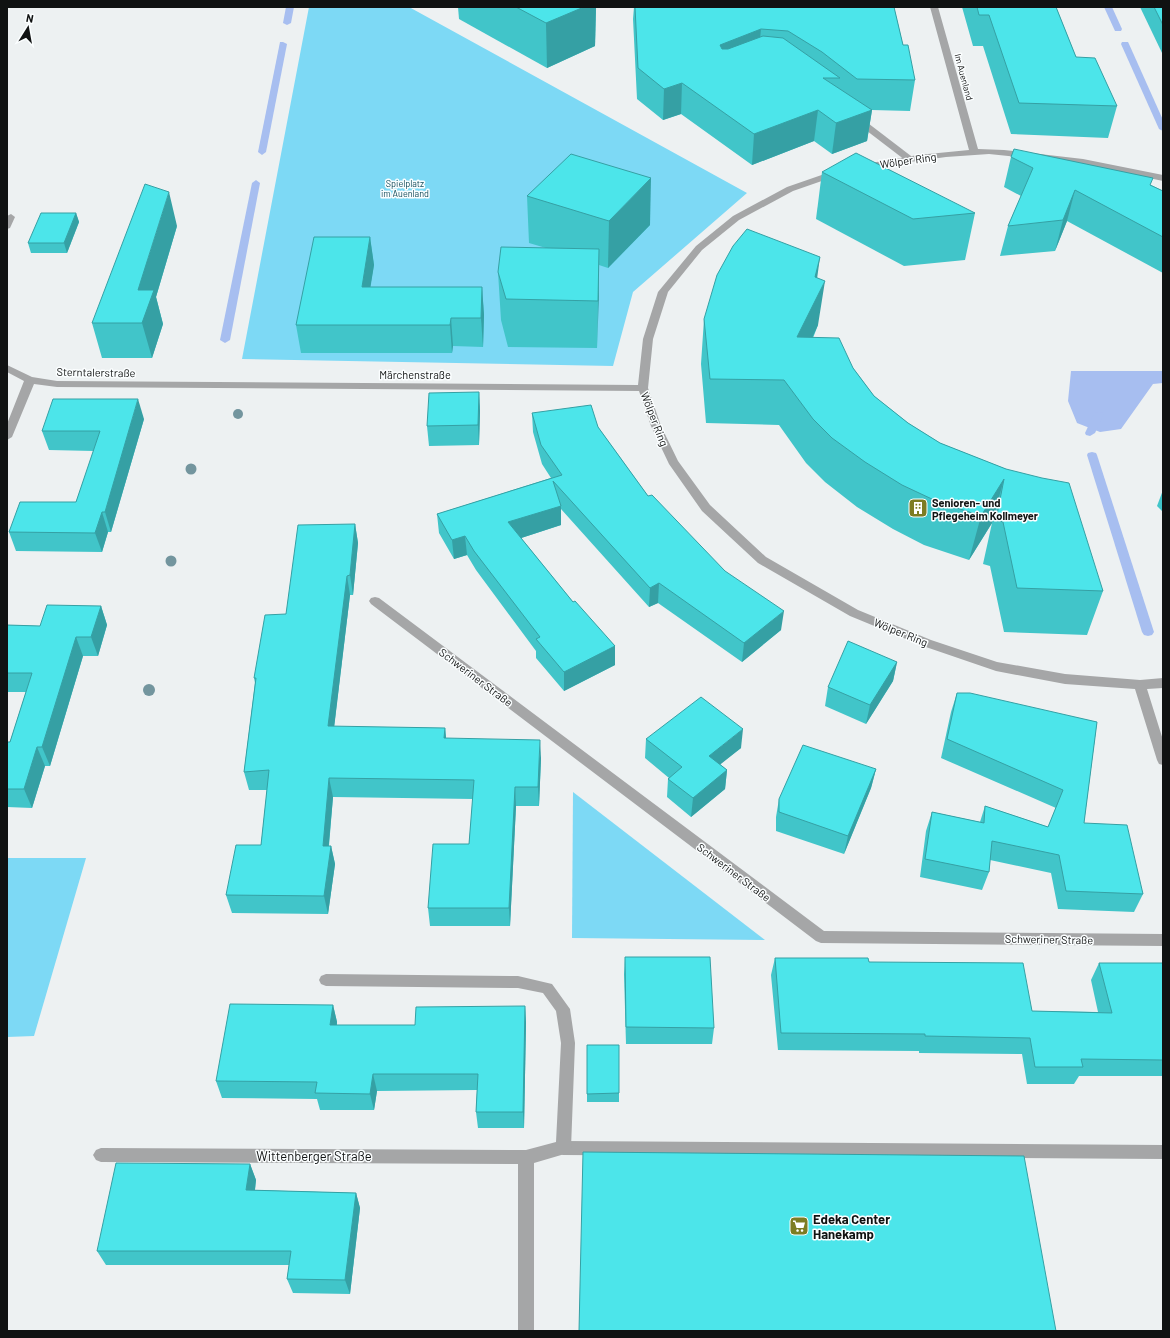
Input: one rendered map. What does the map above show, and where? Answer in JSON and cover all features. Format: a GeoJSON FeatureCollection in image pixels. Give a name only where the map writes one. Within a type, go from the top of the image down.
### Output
{"type":"FeatureCollection","features":[{"type":"Feature","properties":{"kind":"street","name":"Im Auenland"},"geometry":{"type":"LineString","coordinates":[[934,7],[974,152]]}},
{"type":"Feature","properties":{"kind":"street"},"geometry":{"type":"LineString","coordinates":[[852,115],[908,158]]}},
{"type":"Feature","properties":{"kind":"street","name":"Wölper Ring"},"geometry":{"type":"LineString","coordinates":[[1163,178],[1117,166],[1059,158],[974,152],[908,158],[847,170],[790,189],[736,218],[699,248],[663,292],[648,338],[643,388],[656,426],[672,462],[706,508],[762,560],[854,613],[927,643],[996,666],[1065,679],[1140,684],[1163,683]]}},
{"type":"Feature","properties":{"kind":"street"},"geometry":{"type":"LineString","coordinates":[[7,226],[11,217]]}},
{"type":"Feature","properties":{"kind":"street","name":"Sterntalerstraße"},"geometry":{"type":"LineString","coordinates":[[7,368],[30,380],[57,384],[188,385]]}},
{"type":"Feature","properties":{"kind":"street"},"geometry":{"type":"LineString","coordinates":[[7,437],[30,380]]}},
{"type":"Feature","properties":{"kind":"street","name":"Märchenstraße"},"geometry":{"type":"LineString","coordinates":[[188,385],[643,388]]}},
{"type":"Feature","properties":{"kind":"street","name":"Schweriner Straße"},"geometry":{"type":"LineString","coordinates":[[375,601],[821,937],[1163,940]]}},
{"type":"Feature","properties":{"kind":"street"},"geometry":{"type":"LineString","coordinates":[[1140,684],[1163,760]]}},
{"type":"Feature","properties":{"kind":"street"},"geometry":{"type":"LineString","coordinates":[[326,980],[518,982],[547,988],[563,1009],[568,1042],[563,1148]]}},
{"type":"Feature","properties":{"kind":"street","name":"Wittenberger Straße"},"geometry":{"type":"LineString","coordinates":[[101,1155],[526,1157],[563,1148],[1163,1152]]}},
{"type":"Feature","properties":{"kind":"street"},"geometry":{"type":"LineString","coordinates":[[526,1157],[526,1331]]}},
{"type":"Feature","properties":{"kind":"green space","name":"Spielplatz im Auenland"},"geometry":{"type":"Polygon","coordinates":[[[309,7],[409,7],[747,193],[633,292],[613,366],[242,359],[309,7]]]}},
{"type":"Feature","properties":{"kind":"green space"},"geometry":{"type":"Polygon","coordinates":[[[573,792],[765,940],[572,938],[573,792]]]}},
{"type":"Feature","properties":{"kind":"green space"},"geometry":{"type":"Polygon","coordinates":[[[7,858],[86,858],[34,1036],[7,1037],[7,858]]]}},
{"type":"Feature","properties":{"kind":"shaded area"},"geometry":{"type":"Polygon","coordinates":[[[1071,371],[1163,371],[1163,383],[1153,384],[1121,429],[1100,432],[1077,423],[1068,401],[1071,371]]]}},
{"type":"Feature","properties":{"kind":"building"},"geometry":{"type":"Polygon","coordinates":[[[516,7],[584,7],[546,23],[516,7]]]}},
{"type":"Feature","properties":{"kind":"building"},"geometry":{"type":"Polygon","coordinates":[[[635,7],[894,7],[903,45],[908,45],[915,80],[857,79],[822,52],[788,31],[761,29],[720,45],[722,49],[728,49],[763,36],[783,38],[840,78],[823,78],[872,110],[836,123],[818,110],[754,134],[682,83],[664,89],[638,68],[635,7]]]}},
{"type":"Feature","properties":{"kind":"building"},"geometry":{"type":"Polygon","coordinates":[[[977,7],[1056,7],[1076,57],[1095,58],[1117,106],[1019,103],[989,15],[979,15],[977,7]]]}},
{"type":"Feature","properties":{"kind":"building"},"geometry":{"type":"Polygon","coordinates":[[[1154,7],[1163,7],[1163,25],[1154,7]]]}},
{"type":"Feature","properties":{"kind":"building"},"geometry":{"type":"Polygon","coordinates":[[[1014,149],[1153,178],[1150,185],[1163,191],[1163,237],[1075,190],[1063,220],[1008,226],[1033,168],[1011,157],[1014,149]]]}},
{"type":"Feature","properties":{"kind":"building"},"geometry":{"type":"Polygon","coordinates":[[[856,153],[975,213],[913,219],[822,172],[856,153]]]}},
{"type":"Feature","properties":{"kind":"building"},"geometry":{"type":"Polygon","coordinates":[[[571,154],[651,178],[609,221],[527,196],[571,154]]]}},
{"type":"Feature","properties":{"kind":"building"},"geometry":{"type":"Polygon","coordinates":[[[145,184],[169,192],[138,290],[154,290],[142,323],[92,323],[145,184]]]}},
{"type":"Feature","properties":{"kind":"building"},"geometry":{"type":"Polygon","coordinates":[[[41,213],[76,213],[64,243],[28,243],[41,213]]]}},
{"type":"Feature","properties":{"kind":"building"},"geometry":{"type":"Polygon","coordinates":[[[747,229],[820,257],[815,277],[825,281],[797,337],[839,338],[853,368],[874,396],[908,423],[940,443],[1006,469],[1069,483],[1103,591],[1017,588],[1003,522],[996,520],[1004,479],[981,516],[934,500],[902,485],[865,462],[832,438],[813,419],[784,380],[710,379],[704,319],[717,275],[733,246],[747,229]]]}},
{"type":"Feature","properties":{"kind":"building"},"geometry":{"type":"Polygon","coordinates":[[[314,237],[370,237],[362,287],[482,287],[481,318],[451,318],[450,325],[296,325],[314,237]]]}},
{"type":"Feature","properties":{"kind":"building"},"geometry":{"type":"Polygon","coordinates":[[[501,247],[599,249],[598,301],[506,299],[498,272],[501,247]]]}},
{"type":"Feature","properties":{"kind":"building"},"geometry":{"type":"Polygon","coordinates":[[[479,392],[478,425],[427,426],[429,393],[479,392]]]}},
{"type":"Feature","properties":{"kind":"building"},"geometry":{"type":"Polygon","coordinates":[[[53,399],[138,399],[105,512],[102,512],[95,533],[9,532],[20,502],[76,502],[100,431],[42,431],[53,399]]]}},
{"type":"Feature","properties":{"kind":"building"},"geometry":{"type":"Polygon","coordinates":[[[591,405],[598,427],[648,496],[652,495],[725,571],[784,611],[744,643],[659,583],[650,588],[553,481],[561,506],[508,522],[573,602],[575,601],[615,646],[564,672],[536,639],[540,637],[474,551],[465,536],[452,540],[437,514],[562,475],[541,445],[532,413],[591,405]]]}},
{"type":"Feature","properties":{"kind":"building"},"geometry":{"type":"Polygon","coordinates":[[[355,524],[350,575],[347,576],[328,726],[445,728],[444,738],[540,740],[538,787],[515,787],[509,908],[428,908],[433,844],[469,844],[474,780],[329,778],[323,846],[331,846],[324,896],[226,895],[236,845],[261,845],[269,770],[244,772],[256,678],[254,678],[265,615],[286,614],[298,525],[355,524]]]}},
{"type":"Feature","properties":{"kind":"building"},"geometry":{"type":"Polygon","coordinates":[[[47,605],[101,606],[91,637],[76,637],[42,747],[37,747],[24,789],[7,789],[7,742],[10,742],[32,673],[7,673],[7,625],[40,626],[47,605]]]}},
{"type":"Feature","properties":{"kind":"building"},"geometry":{"type":"Polygon","coordinates":[[[848,641],[897,662],[870,705],[828,687],[848,641]]]}},
{"type":"Feature","properties":{"kind":"building"},"geometry":{"type":"Polygon","coordinates":[[[957,693],[970,693],[1097,722],[1084,823],[1127,825],[1143,894],[1066,891],[1059,855],[992,841],[989,872],[925,859],[932,812],[984,823],[985,806],[1048,827],[1063,790],[947,739],[957,693]]]}},
{"type":"Feature","properties":{"kind":"building"},"geometry":{"type":"Polygon","coordinates":[[[701,697],[743,729],[709,756],[727,770],[693,798],[668,779],[682,767],[646,739],[701,697]]]}},
{"type":"Feature","properties":{"kind":"building"},"geometry":{"type":"Polygon","coordinates":[[[803,745],[876,769],[848,836],[779,812],[779,799],[803,745]]]}},
{"type":"Feature","properties":{"kind":"building"},"geometry":{"type":"Polygon","coordinates":[[[625,957],[710,957],[714,1028],[626,1027],[625,957]]]}},
{"type":"Feature","properties":{"kind":"building"},"geometry":{"type":"Polygon","coordinates":[[[775,958],[868,958],[869,962],[1023,963],[1032,1011],[1112,1013],[1099,963],[1163,963],[1163,1060],[1081,1059],[1083,1067],[1035,1067],[1030,1038],[925,1036],[925,1034],[781,1033],[775,958]]]}},
{"type":"Feature","properties":{"kind":"building"},"geometry":{"type":"Polygon","coordinates":[[[230,1004],[333,1005],[330,1025],[415,1025],[416,1007],[525,1006],[523,1112],[476,1112],[478,1074],[373,1074],[370,1094],[315,1093],[317,1082],[216,1081],[230,1004]]]}},
{"type":"Feature","properties":{"kind":"building"},"geometry":{"type":"Polygon","coordinates":[[[587,1045],[619,1045],[619,1093],[587,1094],[587,1045]]]}},
{"type":"Feature","properties":{"kind":"building","name":"Edeka Center Hanekamp"},"geometry":{"type":"Polygon","coordinates":[[[583,1152],[1024,1156],[1056,1331],[579,1331],[583,1152]]]}},
{"type":"Feature","properties":{"kind":"building"},"geometry":{"type":"Polygon","coordinates":[[[116,1163],[250,1164],[246,1190],[356,1193],[345,1280],[287,1279],[291,1251],[97,1251],[116,1163]]]}},
{"type":"Feature","properties":{"kind":"waterway"},"geometry":{"type":"LineString","coordinates":[[287,23],[290,7]]}},
{"type":"Feature","properties":{"kind":"waterway"},"geometry":{"type":"LineString","coordinates":[[1108,7],[1118,29]]}},
{"type":"Feature","properties":{"kind":"waterway"},"geometry":{"type":"LineString","coordinates":[[262,152],[283,44]]}},
{"type":"Feature","properties":{"kind":"waterway"},"geometry":{"type":"LineString","coordinates":[[1125,44],[1163,129]]}},
{"type":"Feature","properties":{"kind":"waterway"},"geometry":{"type":"LineString","coordinates":[[225,340],[256,183]]}},
{"type":"Feature","properties":{"kind":"waterway"},"geometry":{"type":"LineString","coordinates":[[1090,433],[1099,414]]}},
{"type":"Feature","properties":{"kind":"waterway"},"geometry":{"type":"LineString","coordinates":[[1092,455],[1148,632]]}},
{"type":"Feature","properties":{"kind":"place","name":"Senioren- und Pflegeheim Kollmeyer"},"geometry":{"type":"Point","coordinates":[918,508]}},
{"type":"Feature","properties":{"kind":"place","name":"Edeka Center Hanekamp"},"geometry":{"type":"Point","coordinates":[799,1226]}}]}
